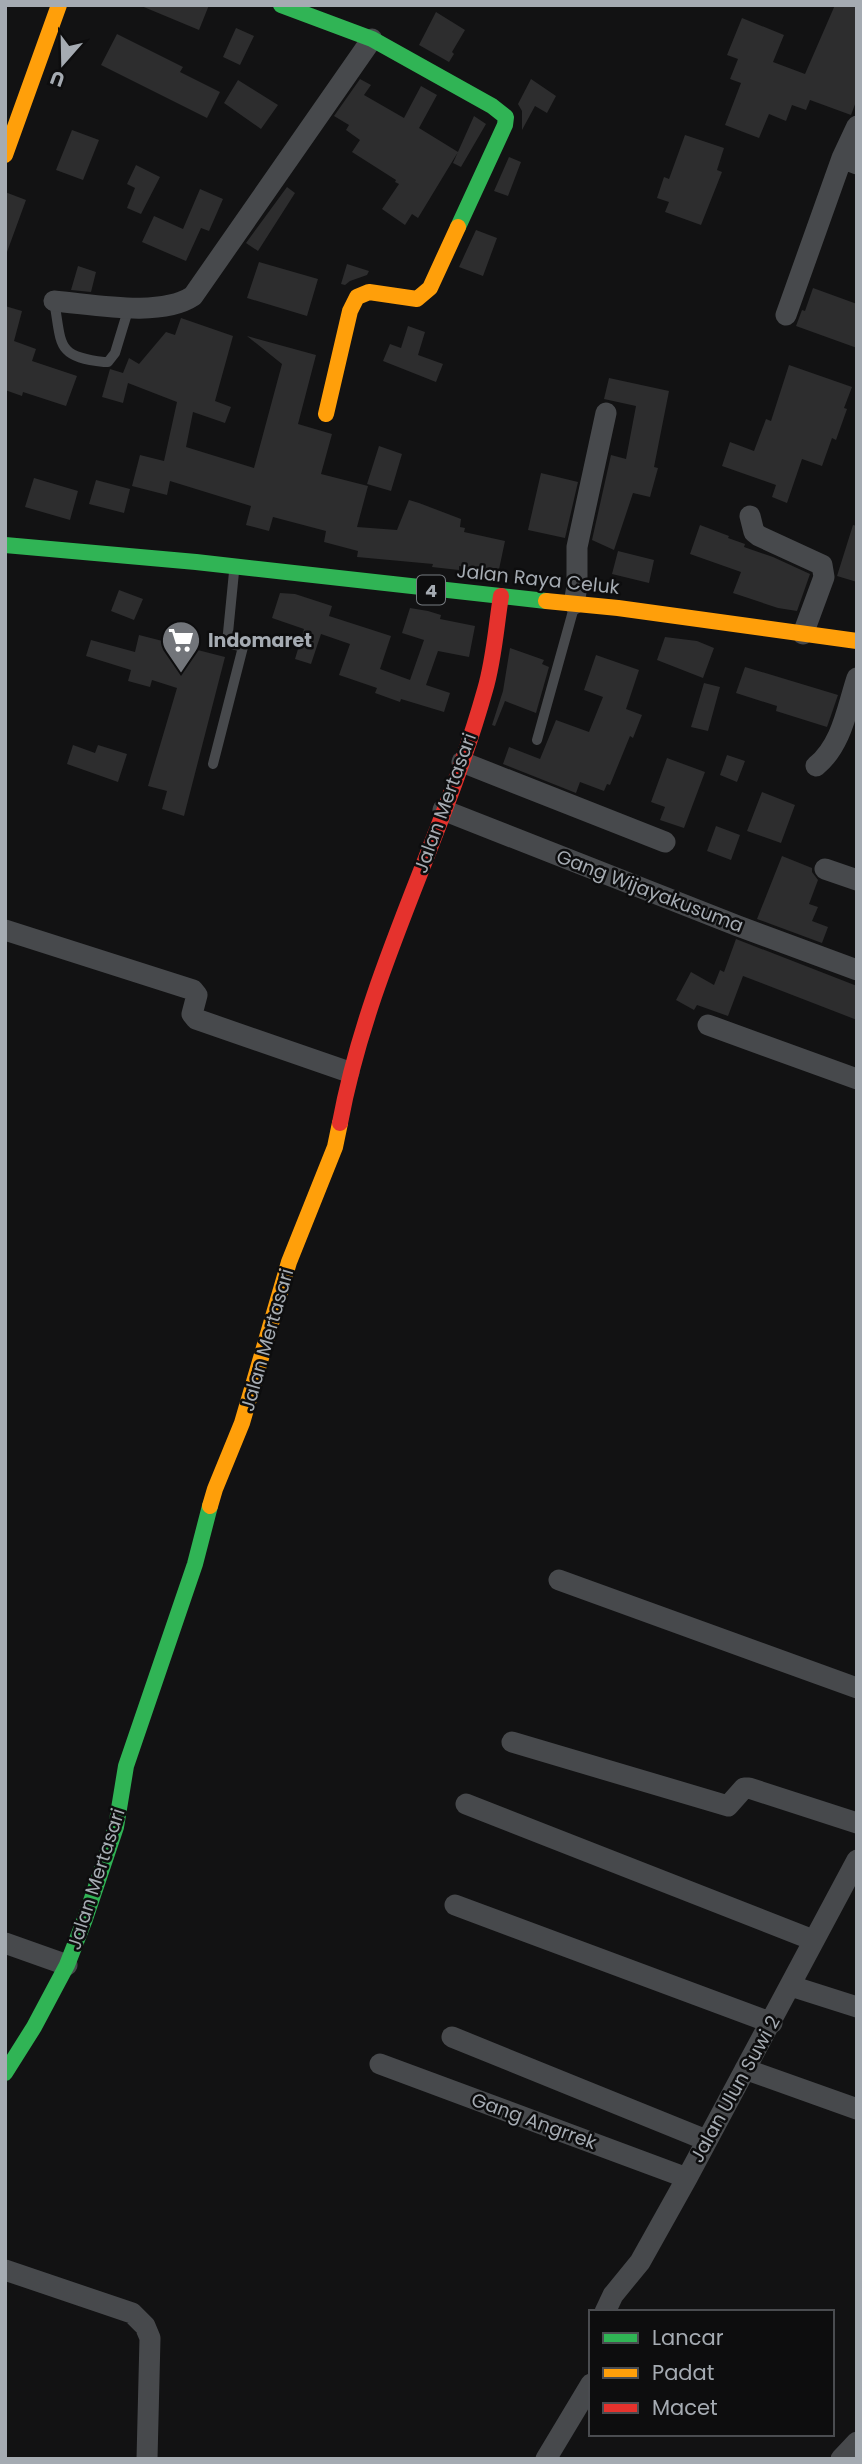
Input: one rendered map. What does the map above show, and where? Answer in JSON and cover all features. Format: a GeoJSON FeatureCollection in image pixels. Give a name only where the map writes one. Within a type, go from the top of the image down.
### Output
{"type":"FeatureCollection","features":[{"type":"Feature","properties":{"kind":"main road"},"geometry":{"type":"LineString","coordinates":[[5,155],[58,5]]}},
{"type":"Feature","properties":{"kind":"main road"},"geometry":{"type":"LineString","coordinates":[[281,5],[320,12],[492,106],[506,117],[505,125],[426,294],[417,299],[369,292],[357,296],[350,311],[326,414]]}},
{"type":"Feature","properties":{"kind":"main road","name":"Jalan Raya Celuk"},"geometry":{"type":"LineString","coordinates":[[5,545],[235,566],[574,604],[857,641]]}},
{"type":"Feature","properties":{"kind":"main road","name":"Jalan Mertasari"},"geometry":{"type":"LineString","coordinates":[[5,2073],[34,2027],[67,1965],[116,1827],[125,1766],[195,1564],[215,1489],[242,1423],[289,1262],[335,1147],[349,1072],[384,964],[462,762],[486,688],[502,597]]}},
{"type":"Feature","properties":{"kind":"street"},"geometry":{"type":"LineString","coordinates":[[54,301],[129,307],[173,306],[192,296],[372,39]]}},
{"type":"Feature","properties":{"kind":"street"},"geometry":{"type":"LineString","coordinates":[[786,315],[849,161],[857,126]]}},
{"type":"Feature","properties":{"kind":"street"},"geometry":{"type":"LineString","coordinates":[[574,604],[577,547],[606,413]]}},
{"type":"Feature","properties":{"kind":"street"},"geometry":{"type":"LineString","coordinates":[[750,516],[754,532],[759,536],[822,565],[824,577],[803,635]]}},
{"type":"Feature","properties":{"kind":"street"},"geometry":{"type":"LineString","coordinates":[[816,766],[832,751],[857,678]]}},
{"type":"Feature","properties":{"kind":"street"},"geometry":{"type":"LineString","coordinates":[[462,762],[665,842]]}},
{"type":"Feature","properties":{"kind":"street","name":"Gang Wijayakusuma"},"geometry":{"type":"LineString","coordinates":[[443,810],[857,970]]}},
{"type":"Feature","properties":{"kind":"street"},"geometry":{"type":"LineString","coordinates":[[825,869],[857,880]]}},
{"type":"Feature","properties":{"kind":"street"},"geometry":{"type":"LineString","coordinates":[[5,930],[193,990],[197,995],[192,1014],[196,1019],[349,1072]]}},
{"type":"Feature","properties":{"kind":"street"},"geometry":{"type":"LineString","coordinates":[[708,1025],[857,1079]]}},
{"type":"Feature","properties":{"kind":"street"},"geometry":{"type":"LineString","coordinates":[[559,1580],[857,1688]]}},
{"type":"Feature","properties":{"kind":"street"},"geometry":{"type":"LineString","coordinates":[[512,1742],[728,1806],[744,1788],[749,1788],[857,1823]]}},
{"type":"Feature","properties":{"kind":"street"},"geometry":{"type":"LineString","coordinates":[[467,1804],[813,1940]]}},
{"type":"Feature","properties":{"kind":"street","name":"Jalan Ulun Suwi 2"},"geometry":{"type":"LineString","coordinates":[[606,2310],[613,2295],[640,2262],[772,2023],[813,1940],[848,1898],[857,1860]]}},
{"type":"Feature","properties":{"kind":"street"},"geometry":{"type":"LineString","coordinates":[[455,1905],[772,2023]]}},
{"type":"Feature","properties":{"kind":"street"},"geometry":{"type":"LineString","coordinates":[[5,1943],[67,1965]]}},
{"type":"Feature","properties":{"kind":"street"},"geometry":{"type":"LineString","coordinates":[[791,1986],[857,2007]]}},
{"type":"Feature","properties":{"kind":"street"},"geometry":{"type":"LineString","coordinates":[[452,2037],[706,2140]]}},
{"type":"Feature","properties":{"kind":"street","name":"Gang Angrrek"},"geometry":{"type":"LineString","coordinates":[[380,2064],[687,2178]]}},
{"type":"Feature","properties":{"kind":"street"},"geometry":{"type":"LineString","coordinates":[[745,2069],[857,2109]]}},
{"type":"Feature","properties":{"kind":"street"},"geometry":{"type":"LineString","coordinates":[[5,2270],[132,2313],[145,2326],[150,2338],[146,2459]]}},
{"type":"Feature","properties":{"kind":"street"},"geometry":{"type":"LineString","coordinates":[[546,2459],[589,2387]]}},
{"type":"Feature","properties":{"kind":"street"},"geometry":{"type":"LineString","coordinates":[[841,2459],[857,2442]]}},
{"type":"Feature","properties":{"kind":"lane"},"geometry":{"type":"LineString","coordinates":[[54,301],[62,342],[67,352],[77,358],[104,362],[108,362],[115,353],[129,307]]}},
{"type":"Feature","properties":{"kind":"lane"},"geometry":{"type":"LineString","coordinates":[[213,764],[243,647],[227,643],[235,566]]}},
{"type":"Feature","properties":{"kind":"lane"},"geometry":{"type":"LineString","coordinates":[[537,740],[574,604]]}},
{"type":"Feature","properties":{"kind":"building"},"geometry":{"type":"Polygon","coordinates":[[[139,5],[209,5],[199,30],[139,5]]]}},
{"type":"Feature","properties":{"kind":"building"},"geometry":{"type":"Polygon","coordinates":[[[835,5],[857,5],[857,99],[851,115],[810,100],[806,110],[792,105],[786,121],[769,114],[759,138],[725,125],[741,83],[730,79],[738,59],[727,55],[742,18],[784,35],[773,62],[805,74],[835,5]]]}},
{"type":"Feature","properties":{"kind":"building"},"geometry":{"type":"Polygon","coordinates":[[[436,12],[465,30],[449,62],[419,45],[436,12]]]}},
{"type":"Feature","properties":{"kind":"building"},"geometry":{"type":"Polygon","coordinates":[[[236,28],[254,36],[240,65],[223,57],[236,28]]]}},
{"type":"Feature","properties":{"kind":"building"},"geometry":{"type":"Polygon","coordinates":[[[117,34],[183,67],[180,72],[220,92],[207,118],[101,65],[117,34]]]}},
{"type":"Feature","properties":{"kind":"building"},"geometry":{"type":"Polygon","coordinates":[[[360,79],[371,85],[364,95],[404,118],[421,86],[437,95],[419,128],[458,152],[418,218],[412,214],[405,225],[382,209],[399,184],[352,152],[360,140],[346,130],[349,125],[334,116],[360,79]]]}},
{"type":"Feature","properties":{"kind":"building"},"geometry":{"type":"Polygon","coordinates":[[[531,79],[556,96],[547,113],[535,106],[522,130],[522,111],[518,104],[531,79]]]}},
{"type":"Feature","properties":{"kind":"building"},"geometry":{"type":"Polygon","coordinates":[[[238,80],[278,105],[261,129],[224,103],[238,80]]]}},
{"type":"Feature","properties":{"kind":"building"},"geometry":{"type":"Polygon","coordinates":[[[474,116],[486,124],[461,167],[453,163],[474,116]]]}},
{"type":"Feature","properties":{"kind":"building"},"geometry":{"type":"Polygon","coordinates":[[[72,130],[99,140],[83,180],[56,170],[72,130]]]}},
{"type":"Feature","properties":{"kind":"building"},"geometry":{"type":"Polygon","coordinates":[[[685,135],[724,148],[717,170],[722,172],[701,225],[665,212],[669,202],[657,198],[664,177],[669,179],[685,135]]]}},
{"type":"Feature","properties":{"kind":"building"},"geometry":{"type":"Polygon","coordinates":[[[509,157],[521,162],[508,196],[494,191],[509,157]]]}},
{"type":"Feature","properties":{"kind":"building"},"geometry":{"type":"Polygon","coordinates":[[[136,165],[160,177],[141,214],[127,208],[135,188],[127,184],[136,165]]]}},
{"type":"Feature","properties":{"kind":"building"},"geometry":{"type":"Polygon","coordinates":[[[287,187],[295,193],[258,251],[246,243],[287,187]]]}},
{"type":"Feature","properties":{"kind":"building"},"geometry":{"type":"Polygon","coordinates":[[[200,189],[223,199],[209,231],[201,228],[186,261],[142,242],[154,216],[183,229],[200,189]]]}},
{"type":"Feature","properties":{"kind":"building"},"geometry":{"type":"Polygon","coordinates":[[[5,192],[26,200],[7,252],[5,252],[5,192]]]}},
{"type":"Feature","properties":{"kind":"building"},"geometry":{"type":"Polygon","coordinates":[[[476,230],[497,238],[483,276],[459,267],[476,230]]]}},
{"type":"Feature","properties":{"kind":"building"},"geometry":{"type":"Polygon","coordinates":[[[259,262],[318,279],[307,316],[247,298],[259,262]]]}},
{"type":"Feature","properties":{"kind":"building"},"geometry":{"type":"Polygon","coordinates":[[[347,264],[369,271],[367,275],[345,285],[341,284],[347,264]]]}},
{"type":"Feature","properties":{"kind":"building"},"geometry":{"type":"Polygon","coordinates":[[[78,266],[96,272],[91,292],[71,290],[78,266]]]}},
{"type":"Feature","properties":{"kind":"building"},"geometry":{"type":"Polygon","coordinates":[[[813,288],[857,304],[857,348],[796,326],[813,288]]]}},
{"type":"Feature","properties":{"kind":"building"},"geometry":{"type":"Polygon","coordinates":[[[5,306],[22,311],[14,341],[36,349],[32,361],[77,376],[66,406],[23,392],[22,396],[5,390],[5,306]]]}},
{"type":"Feature","properties":{"kind":"building"},"geometry":{"type":"Polygon","coordinates":[[[181,318],[233,336],[215,401],[231,407],[225,423],[193,412],[186,447],[254,468],[282,364],[247,336],[316,355],[298,424],[332,434],[321,474],[368,486],[357,527],[397,530],[409,500],[419,503],[461,519],[460,527],[465,528],[464,532],[505,541],[498,574],[459,566],[459,570],[432,567],[433,564],[357,557],[358,551],[324,542],[326,531],[273,517],[269,531],[246,525],[251,506],[170,481],[167,495],[132,486],[140,455],[164,461],[177,402],[128,383],[123,403],[102,397],[110,369],[123,373],[129,358],[139,364],[166,332],[175,335],[181,318]]]}},
{"type":"Feature","properties":{"kind":"building"},"geometry":{"type":"Polygon","coordinates":[[[408,326],[425,332],[418,355],[443,364],[436,382],[383,361],[390,344],[401,348],[408,326]]]}},
{"type":"Feature","properties":{"kind":"building"},"geometry":{"type":"Polygon","coordinates":[[[789,365],[852,387],[836,440],[832,438],[822,466],[802,459],[787,503],[772,497],[776,485],[722,466],[730,442],[754,451],[766,419],[771,421],[789,365]]]}},
{"type":"Feature","properties":{"kind":"building"},"geometry":{"type":"Polygon","coordinates":[[[609,378],[669,391],[654,467],[658,468],[650,497],[633,493],[614,550],[592,540],[611,455],[626,459],[636,406],[604,399],[609,378]]]}},
{"type":"Feature","properties":{"kind":"building"},"geometry":{"type":"Polygon","coordinates":[[[379,446],[402,454],[391,491],[367,484],[379,446]]]}},
{"type":"Feature","properties":{"kind":"building"},"geometry":{"type":"Polygon","coordinates":[[[541,473],[578,482],[565,538],[528,530],[541,473]]]}},
{"type":"Feature","properties":{"kind":"building"},"geometry":{"type":"Polygon","coordinates":[[[34,478],[78,491],[70,520],[25,507],[34,478]]]}},
{"type":"Feature","properties":{"kind":"building"},"geometry":{"type":"Polygon","coordinates":[[[96,480],[130,489],[124,513],[89,504],[96,480]]]}},
{"type":"Feature","properties":{"kind":"building"},"geometry":{"type":"Polygon","coordinates":[[[700,525],[745,544],[744,547],[810,574],[797,611],[778,608],[733,593],[741,572],[690,554],[700,525]]]}},
{"type":"Feature","properties":{"kind":"building"},"geometry":{"type":"Polygon","coordinates":[[[853,525],[857,526],[857,582],[837,576],[853,525]]]}},
{"type":"Feature","properties":{"kind":"building"},"geometry":{"type":"Polygon","coordinates":[[[618,551],[654,560],[649,583],[612,574],[618,551]]]}},
{"type":"Feature","properties":{"kind":"building"},"geometry":{"type":"Polygon","coordinates":[[[119,590],[143,599],[134,620],[111,611],[119,590]]]}},
{"type":"Feature","properties":{"kind":"building"},"geometry":{"type":"Polygon","coordinates":[[[280,593],[295,594],[332,606],[329,616],[391,636],[380,669],[410,680],[424,640],[402,633],[410,608],[441,615],[440,619],[475,626],[469,657],[438,651],[426,685],[450,693],[444,712],[401,699],[400,702],[375,693],[377,688],[339,675],[350,644],[321,634],[311,664],[295,659],[304,629],[272,618],[280,593]]]}},
{"type":"Feature","properties":{"kind":"building"},"geometry":{"type":"Polygon","coordinates":[[[139,635],[225,657],[184,816],[162,809],[167,791],[148,786],[177,688],[152,680],[150,687],[128,681],[131,670],[86,656],[91,640],[135,652],[139,635]]]}},
{"type":"Feature","properties":{"kind":"building"},"geometry":{"type":"Polygon","coordinates":[[[665,637],[697,641],[714,648],[703,678],[657,660],[665,637]]]}},
{"type":"Feature","properties":{"kind":"building"},"geometry":{"type":"Polygon","coordinates":[[[510,648],[544,660],[542,664],[549,667],[536,713],[505,701],[495,726],[492,725],[503,691],[510,648]]]}},
{"type":"Feature","properties":{"kind":"building"},"geometry":{"type":"Polygon","coordinates":[[[596,655],[639,670],[626,709],[642,715],[633,738],[630,736],[610,785],[607,784],[604,791],[580,782],[576,793],[503,764],[509,747],[540,759],[556,720],[589,732],[603,697],[584,690],[596,655]]]}},
{"type":"Feature","properties":{"kind":"building"},"geometry":{"type":"Polygon","coordinates":[[[745,667],[838,695],[827,727],[776,711],[777,706],[736,693],[745,667]]]}},
{"type":"Feature","properties":{"kind":"building"},"geometry":{"type":"Polygon","coordinates":[[[704,683],[720,687],[708,731],[691,727],[704,683]]]}},
{"type":"Feature","properties":{"kind":"building"},"geometry":{"type":"Polygon","coordinates":[[[73,745],[95,753],[98,745],[127,754],[118,782],[67,764],[73,745]]]}},
{"type":"Feature","properties":{"kind":"building"},"geometry":{"type":"Polygon","coordinates":[[[727,755],[745,761],[737,782],[720,775],[727,755]]]}},
{"type":"Feature","properties":{"kind":"building"},"geometry":{"type":"Polygon","coordinates":[[[667,758],[705,772],[684,828],[660,820],[665,807],[651,802],[667,758]]]}},
{"type":"Feature","properties":{"kind":"building"},"geometry":{"type":"Polygon","coordinates":[[[762,792],[795,805],[781,843],[747,831],[762,792]]]}},
{"type":"Feature","properties":{"kind":"building"},"geometry":{"type":"Polygon","coordinates":[[[716,826],[740,835],[731,860],[707,851],[716,826]]]}},
{"type":"Feature","properties":{"kind":"building"},"geometry":{"type":"Polygon","coordinates":[[[782,856],[812,868],[818,880],[809,904],[818,907],[812,921],[828,927],[822,943],[757,919],[782,856]]]}},
{"type":"Feature","properties":{"kind":"building"},"geometry":{"type":"Polygon","coordinates":[[[736,939],[857,986],[857,1020],[743,976],[728,1016],[697,1005],[694,1010],[676,1000],[691,972],[714,985],[720,970],[724,972],[736,939]]]}},
{"type":"Feature","properties":{"kind":"traffic: fast"},"geometry":{"type":"LineString","coordinates":[[281,5],[372,39],[492,106],[506,117],[505,125],[458,227]]}},
{"type":"Feature","properties":{"kind":"traffic: fast"},"geometry":{"type":"LineString","coordinates":[[5,545],[196,562],[546,601]]}},
{"type":"Feature","properties":{"kind":"traffic: fast"},"geometry":{"type":"LineString","coordinates":[[5,2073],[34,2027],[67,1965],[85,1919],[116,1827],[126,1766],[195,1564],[210,1506]]}},
{"type":"Feature","properties":{"kind":"traffic: slow"},"geometry":{"type":"LineString","coordinates":[[5,155],[59,5]]}},
{"type":"Feature","properties":{"kind":"traffic: slow"},"geometry":{"type":"LineString","coordinates":[[326,414],[350,311],[357,297],[369,292],[417,299],[430,288],[458,227]]}},
{"type":"Feature","properties":{"kind":"traffic: slow"},"geometry":{"type":"LineString","coordinates":[[546,601],[618,608],[857,641]]}},
{"type":"Feature","properties":{"kind":"traffic: slow"},"geometry":{"type":"LineString","coordinates":[[210,1506],[242,1423],[289,1262],[335,1147],[340,1123]]}},
{"type":"Feature","properties":{"kind":"traffic: jam"},"geometry":{"type":"LineString","coordinates":[[340,1123],[353,1067],[387,958],[449,798],[485,690],[501,596]]}},
{"type":"Feature","properties":{"kind":"place","name":"Indomaret"},"geometry":{"type":"Point","coordinates":[181,674]}}]}
